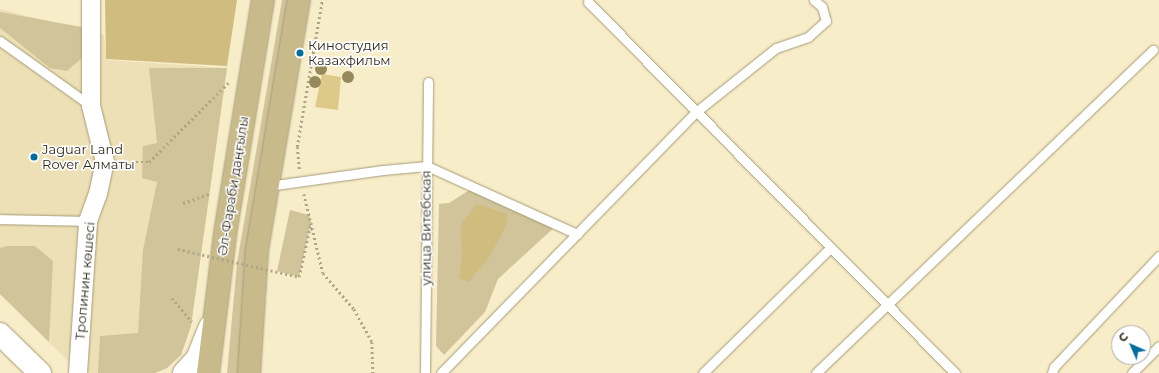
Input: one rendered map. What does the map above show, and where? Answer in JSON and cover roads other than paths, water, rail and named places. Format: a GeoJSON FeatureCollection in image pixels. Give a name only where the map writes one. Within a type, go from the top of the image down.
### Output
{"type":"FeatureCollection","features":[{"type":"Feature","properties":{"kind":"main road","name":"Әл-Фараби даңғылы"},"geometry":{"type":"LineString","coordinates":[[208,373],[215,308],[264,0]]}},
{"type":"Feature","properties":{"kind":"main road"},"geometry":{"type":"LineString","coordinates":[[249,373],[256,250],[299,0]]}},
{"type":"Feature","properties":{"kind":"street","name":"Тропинин көшесі"},"geometry":{"type":"LineString","coordinates":[[78,373],[88,221],[98,194],[105,162],[91,106],[91,0]]}},
{"type":"Feature","properties":{"kind":"street"},"geometry":{"type":"LineString","coordinates":[[184,373],[197,359],[215,308]]}},
{"type":"Feature","properties":{"kind":"street"},"geometry":{"type":"LineString","coordinates":[[0,334],[40,371]]}},
{"type":"Feature","properties":{"kind":"lane"},"geometry":{"type":"LineString","coordinates":[[441,373],[697,111],[776,48],[808,37],[826,21],[822,7],[814,0]]}},
{"type":"Feature","properties":{"kind":"lane"},"geometry":{"type":"LineString","coordinates":[[588,2],[955,373]]}},
{"type":"Feature","properties":{"kind":"lane"},"geometry":{"type":"LineString","coordinates":[[0,41],[91,106]]}},
{"type":"Feature","properties":{"kind":"lane"},"geometry":{"type":"LineString","coordinates":[[816,373],[1153,50]]}},
{"type":"Feature","properties":{"kind":"lane","name":"улица Витебская"},"geometry":{"type":"LineString","coordinates":[[425,373],[428,82]]}},
{"type":"Feature","properties":{"kind":"lane"},"geometry":{"type":"LineString","coordinates":[[268,186],[301,180],[426,166],[577,234]]}},
{"type":"Feature","properties":{"kind":"lane"},"geometry":{"type":"LineString","coordinates":[[0,219],[88,221]]}},
{"type":"Feature","properties":{"kind":"lane"},"geometry":{"type":"LineString","coordinates":[[703,373],[830,248]]}},
{"type":"Feature","properties":{"kind":"lane"},"geometry":{"type":"LineString","coordinates":[[1052,373],[1054,367],[1159,256]]}},
{"type":"Feature","properties":{"kind":"lane"},"geometry":{"type":"LineString","coordinates":[[1132,373],[1159,346]]}},
{"type":"Feature","properties":{"kind":"place","name":"Киностудия Казахфильм"},"geometry":{"type":"Point","coordinates":[300,53]}},
{"type":"Feature","properties":{"kind":"place","name":"Jaguar Land Rover Алматы"},"geometry":{"type":"Point","coordinates":[34,157]}}]}
